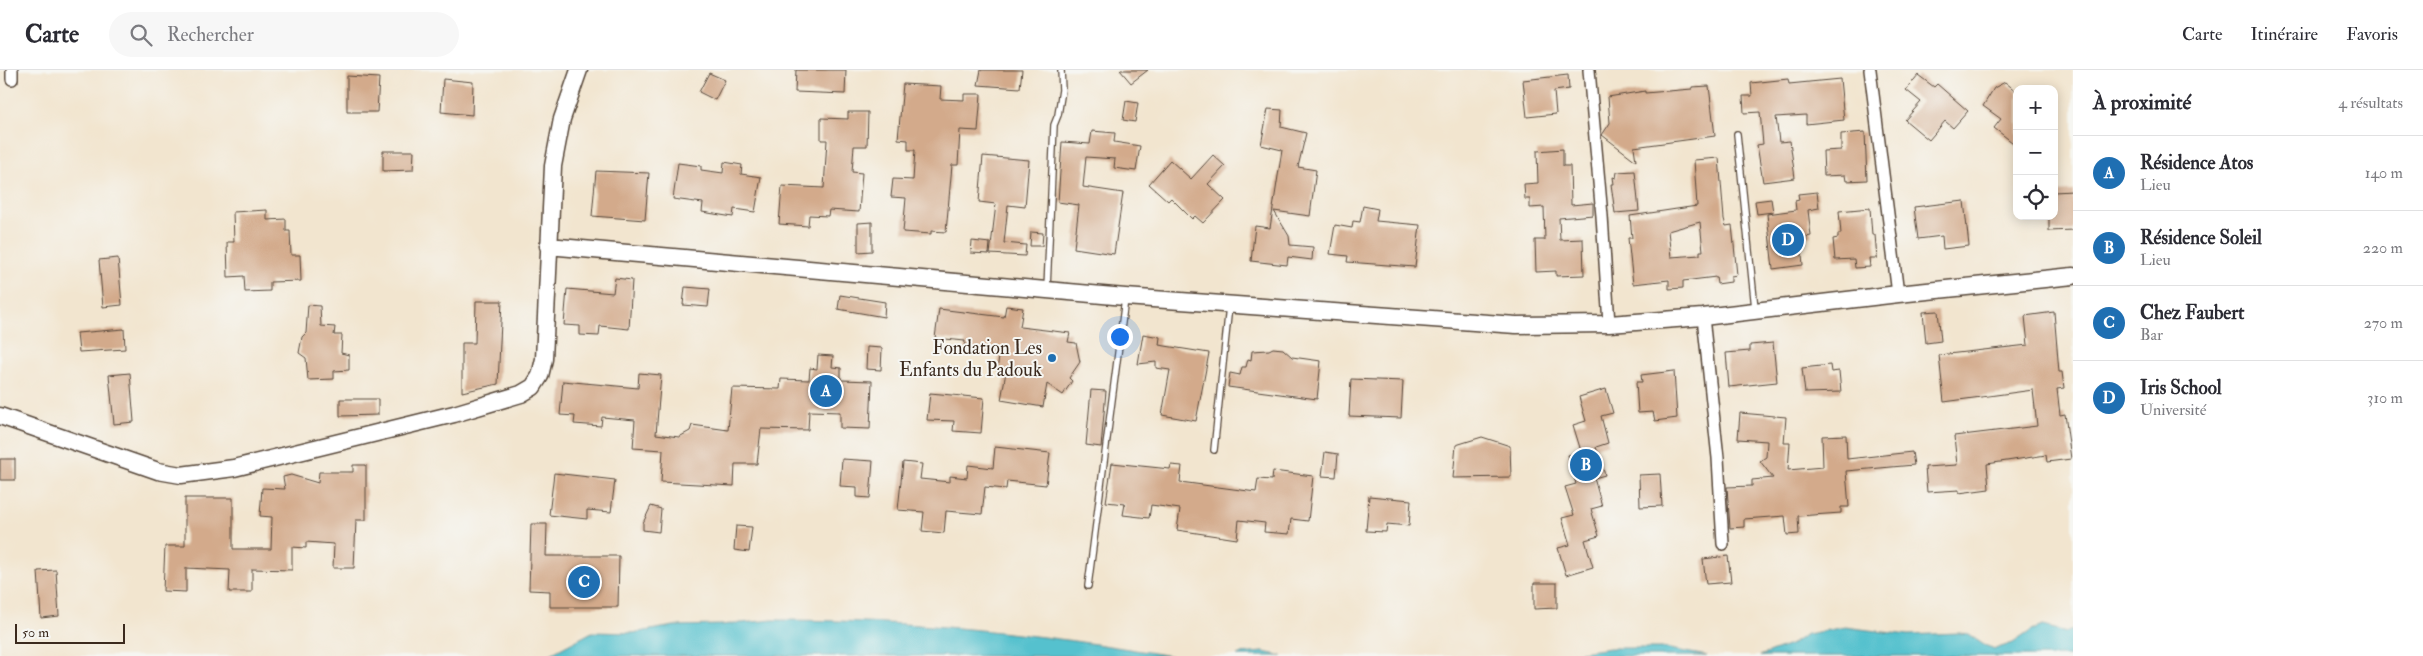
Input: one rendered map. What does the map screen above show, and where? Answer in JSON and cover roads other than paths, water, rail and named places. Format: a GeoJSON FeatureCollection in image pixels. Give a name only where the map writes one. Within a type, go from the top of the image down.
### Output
{"type":"FeatureCollection","features":[{"type":"Feature","properties":{"kind":"main road"},"geometry":{"type":"LineString","coordinates":[[0,416],[158,471],[181,475],[234,468],[454,414],[520,394],[533,387],[540,376],[544,359],[548,246],[556,141],[569,96],[579,70]]}},
{"type":"Feature","properties":{"kind":"main road"},"geometry":{"type":"LineString","coordinates":[[548,246],[1125,297],[1516,325],[1609,324],[1704,317],[2073,276]]}},
{"type":"Feature","properties":{"kind":"street"},"geometry":{"type":"LineString","coordinates":[[1589,70],[1609,324]]}},
{"type":"Feature","properties":{"kind":"street"},"geometry":{"type":"LineString","coordinates":[[1870,70],[1898,294]]}},
{"type":"Feature","properties":{"kind":"street"},"geometry":{"type":"LineString","coordinates":[[1704,317],[1718,458],[1722,544]]}},
{"type":"Feature","properties":{"kind":"lane"},"geometry":{"type":"LineString","coordinates":[[1047,289],[1054,125],[1062,90],[1061,70]]}},
{"type":"Feature","properties":{"kind":"lane"},"geometry":{"type":"LineString","coordinates":[[1737,134],[1756,310]]}},
{"type":"Feature","properties":{"kind":"lane"},"geometry":{"type":"LineString","coordinates":[[1088,586],[1125,297]]}},
{"type":"Feature","properties":{"kind":"lane"},"geometry":{"type":"LineString","coordinates":[[1214,450],[1229,304]]}},
{"type":"Feature","properties":{"kind":"water"},"geometry":{"type":"Polygon","coordinates":[[[773,620],[873,622],[973,629],[1171,656],[547,656],[592,632],[633,633],[674,626],[721,625],[773,620]]]}},
{"type":"Feature","properties":{"kind":"water"},"geometry":{"type":"Polygon","coordinates":[[[2043,626],[2067,632],[2073,630],[2073,656],[1760,656],[1790,645],[1807,634],[1845,627],[1908,635],[1968,634],[1984,645],[1995,649],[2013,643],[2032,630],[2043,626]]]}},
{"type":"Feature","properties":{"kind":"water"},"geometry":{"type":"Polygon","coordinates":[[[1610,648],[1664,648],[1707,656],[1539,656],[1610,648]]]}},
{"type":"Feature","properties":{"kind":"water"},"geometry":{"type":"Polygon","coordinates":[[[1263,652],[1283,656],[1237,656],[1240,654],[1263,652]]]}},
{"type":"Feature","properties":{"kind":"place","name":"Iris School"},"geometry":{"type":"Point","coordinates":[1788,240]}},
{"type":"Feature","properties":{"kind":"place","name":"Fondation Les Enfants du Padouk"},"geometry":{"type":"Point","coordinates":[1052,358]}},
{"type":"Feature","properties":{"kind":"place","name":"Résidence Atos"},"geometry":{"type":"Point","coordinates":[826,391]}},
{"type":"Feature","properties":{"kind":"place","name":"Résidence Soleil"},"geometry":{"type":"Point","coordinates":[1586,465]}},
{"type":"Feature","properties":{"kind":"place","name":"Chez Faubert"},"geometry":{"type":"Point","coordinates":[584,582]}}]}
